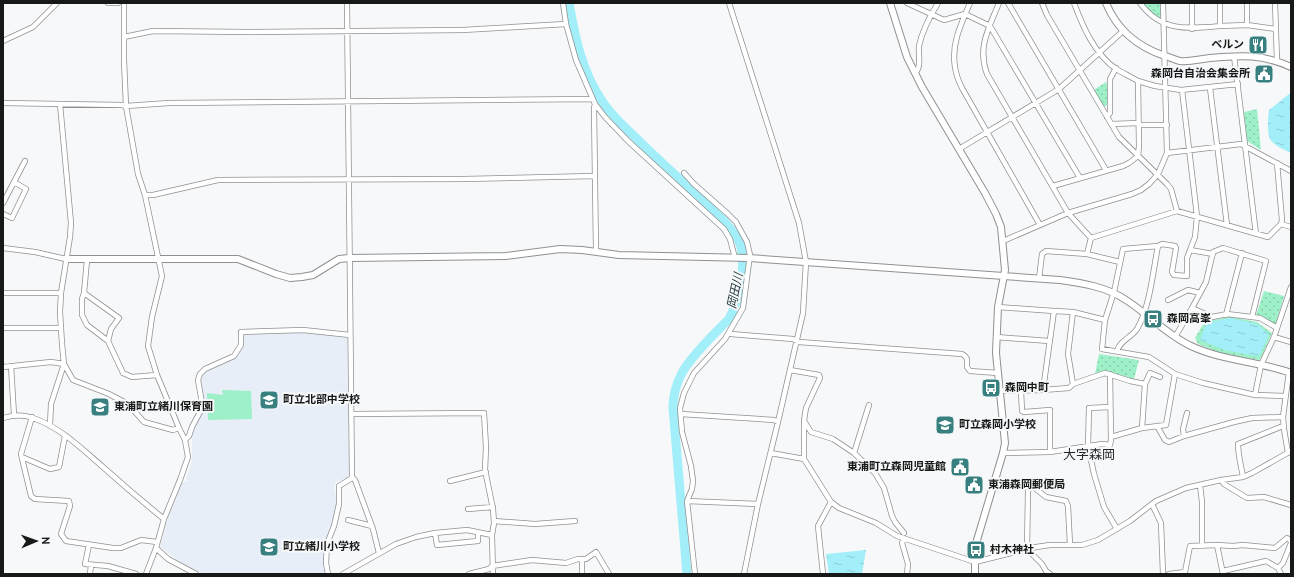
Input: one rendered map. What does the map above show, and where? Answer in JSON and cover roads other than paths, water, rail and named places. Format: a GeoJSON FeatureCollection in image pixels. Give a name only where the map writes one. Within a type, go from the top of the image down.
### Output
{"type":"FeatureCollection","features":[{"type":"Feature","properties":{"kind":"street"},"geometry":{"type":"LineString","coordinates":[[3,41],[33,27],[56,3]]}},
{"type":"Feature","properties":{"kind":"street"},"geometry":{"type":"LineString","coordinates":[[108,3],[118,3]]}},
{"type":"Feature","properties":{"kind":"street"},"geometry":{"type":"LineString","coordinates":[[124,3],[126,106],[138,174],[145,195],[162,276],[152,317],[148,346],[157,375],[185,440],[188,457],[164,519],[156,548],[146,574]]}},
{"type":"Feature","properties":{"kind":"street"},"geometry":{"type":"LineString","coordinates":[[328,574],[326,563],[327,544],[334,526],[339,504],[338,488],[352,478],[347,3]]}},
{"type":"Feature","properties":{"kind":"street"},"geometry":{"type":"LineString","coordinates":[[563,3],[566,24],[576,60],[595,104],[628,140],[724,229],[730,239],[735,258]]}},
{"type":"Feature","properties":{"kind":"street"},"geometry":{"type":"LineString","coordinates":[[729,3],[799,223],[806,262],[804,304],[771,453],[758,504],[744,574]]}},
{"type":"Feature","properties":{"kind":"street"},"geometry":{"type":"LineString","coordinates":[[890,3],[907,57],[996,214],[1001,227],[1004,276],[998,307],[996,353],[1005,443],[977,540],[975,550],[975,574]]}},
{"type":"Feature","properties":{"kind":"street"},"geometry":{"type":"LineString","coordinates":[[907,3],[944,20],[965,14],[990,26],[1080,178]]}},
{"type":"Feature","properties":{"kind":"street"},"geometry":{"type":"LineString","coordinates":[[915,73],[919,70],[920,42],[931,14],[938,3]]}},
{"type":"Feature","properties":{"kind":"street"},"geometry":{"type":"LineString","coordinates":[[970,3],[955,40],[955,68],[962,88],[1040,225]]}},
{"type":"Feature","properties":{"kind":"street"},"geometry":{"type":"LineString","coordinates":[[999,3],[982,51],[984,67],[990,81],[1053,186],[1068,214],[1091,238]]}},
{"type":"Feature","properties":{"kind":"street"},"geometry":{"type":"LineString","coordinates":[[1008,3],[1106,170]]}},
{"type":"Feature","properties":{"kind":"street"},"geometry":{"type":"LineString","coordinates":[[1042,3],[1047,15],[1119,137],[1158,174],[1171,189],[1177,211]]}},
{"type":"Feature","properties":{"kind":"street"},"geometry":{"type":"LineString","coordinates":[[1074,3],[1085,32],[1099,52],[1116,68],[1138,81],[1166,88],[1182,90],[1238,84]]}},
{"type":"Feature","properties":{"kind":"street"},"geometry":{"type":"LineString","coordinates":[[1106,3],[1115,21],[1123,31],[1146,49],[1165,56],[1180,61],[1234,56],[1252,56],[1277,60],[1291,67]]}},
{"type":"Feature","properties":{"kind":"street"},"geometry":{"type":"LineString","coordinates":[[1140,3],[1149,14],[1165,24],[1178,28],[1192,29],[1247,25],[1276,29]]}},
{"type":"Feature","properties":{"kind":"street"},"geometry":{"type":"LineString","coordinates":[[1003,241],[1068,214],[1132,194],[1149,184],[1158,174],[1167,153],[1164,3]]}},
{"type":"Feature","properties":{"kind":"street"},"geometry":{"type":"LineString","coordinates":[[1192,3],[1192,29]]}},
{"type":"Feature","properties":{"kind":"street"},"geometry":{"type":"LineString","coordinates":[[1220,3],[1220,26]]}},
{"type":"Feature","properties":{"kind":"street"},"geometry":{"type":"LineString","coordinates":[[1247,3],[1247,25]]}},
{"type":"Feature","properties":{"kind":"street"},"geometry":{"type":"LineString","coordinates":[[1275,3],[1277,60]]}},
{"type":"Feature","properties":{"kind":"street"},"geometry":{"type":"LineString","coordinates":[[124,38],[153,31],[248,32],[463,30],[566,24]]}},
{"type":"Feature","properties":{"kind":"street"},"geometry":{"type":"LineString","coordinates":[[959,149],[1059,89],[1123,31]]}},
{"type":"Feature","properties":{"kind":"street"},"geometry":{"type":"LineString","coordinates":[[1234,56],[1256,234]]}},
{"type":"Feature","properties":{"kind":"street"},"geometry":{"type":"LineString","coordinates":[[1107,117],[1110,113],[1110,79],[1116,68]]}},
{"type":"Feature","properties":{"kind":"street"},"geometry":{"type":"LineString","coordinates":[[1053,186],[1123,166],[1130,163],[1138,156],[1138,81]]}},
{"type":"Feature","properties":{"kind":"street"},"geometry":{"type":"LineString","coordinates":[[1210,88],[1227,226]]}},
{"type":"Feature","properties":{"kind":"street"},"geometry":{"type":"LineString","coordinates":[[1182,90],[1198,216],[1195,237],[1187,258],[1187,276],[1174,275],[1172,272],[1176,248],[1175,246],[1162,244],[1158,246],[1123,249],[1114,292],[1106,320],[1102,349],[1149,357],[1175,374],[1203,383],[1255,395],[1286,396]]}},
{"type":"Feature","properties":{"kind":"street"},"geometry":{"type":"LineString","coordinates":[[3,102],[126,106],[169,103],[593,99]]}},
{"type":"Feature","properties":{"kind":"street"},"geometry":{"type":"LineString","coordinates":[[60,104],[71,223],[61,293],[60,328],[64,364],[73,380],[109,394],[128,404],[144,422],[173,430],[179,428]]}},
{"type":"Feature","properties":{"kind":"street"},"geometry":{"type":"LineString","coordinates":[[595,104],[594,176],[596,252]]}},
{"type":"Feature","properties":{"kind":"street"},"geometry":{"type":"LineString","coordinates":[[1112,124],[1167,125]]}},
{"type":"Feature","properties":{"kind":"street"},"geometry":{"type":"LineString","coordinates":[[1167,153],[1241,144],[1291,171]]}},
{"type":"Feature","properties":{"kind":"street"},"geometry":{"type":"LineString","coordinates":[[3,202],[26,161]]}},
{"type":"Feature","properties":{"kind":"street"},"geometry":{"type":"LineString","coordinates":[[1091,238],[1177,211],[1268,237],[1281,224],[1282,220],[1277,163]]}},
{"type":"Feature","properties":{"kind":"street"},"geometry":{"type":"LineString","coordinates":[[684,172],[694,184],[719,205],[736,222],[750,250],[743,308],[725,339],[698,368],[690,380],[682,401],[680,414],[683,436],[691,466],[693,481],[692,489],[687,501],[695,574]]}},
{"type":"Feature","properties":{"kind":"street"},"geometry":{"type":"LineString","coordinates":[[145,195],[153,195],[218,180],[464,179],[594,176]]}},
{"type":"Feature","properties":{"kind":"street"},"geometry":{"type":"LineString","coordinates":[[3,214],[12,218],[26,189],[14,182]]}},
{"type":"Feature","properties":{"kind":"street"},"geometry":{"type":"LineString","coordinates":[[1281,224],[1291,227]]}},
{"type":"Feature","properties":{"kind":"street"},"geometry":{"type":"LineString","coordinates":[[1087,254],[1091,238]]}},
{"type":"Feature","properties":{"kind":"street"},"geometry":{"type":"LineString","coordinates":[[1117,351],[1120,344],[1136,330],[1144,313],[1158,246]]}},
{"type":"Feature","properties":{"kind":"street"},"geometry":{"type":"LineString","coordinates":[[3,248],[35,252],[66,259],[87,260],[238,259],[290,278],[312,275],[339,259],[506,256],[560,249],[582,250],[619,255],[749,258],[1079,282],[1114,292],[1126,299],[1175,337],[1192,347],[1211,354],[1290,372],[1283,417],[1283,426],[1290,452],[1243,477],[1221,480],[1186,488],[1152,504],[1130,521],[1098,540],[1082,544],[1050,545],[1027,550],[1022,549],[975,562],[904,536],[897,536],[876,523],[839,508],[831,502],[804,459],[804,421],[806,408],[820,376],[818,374],[790,370]]}},
{"type":"Feature","properties":{"kind":"street"},"geometry":{"type":"LineString","coordinates":[[1175,337],[1206,282],[1213,252],[1223,248],[1266,261],[1252,317]]}},
{"type":"Feature","properties":{"kind":"street"},"geometry":{"type":"LineString","coordinates":[[1190,250],[1212,254]]}},
{"type":"Feature","properties":{"kind":"street"},"geometry":{"type":"LineString","coordinates":[[1039,279],[1042,254],[1046,251],[1087,254],[1120,262]]}},
{"type":"Feature","properties":{"kind":"street"},"geometry":{"type":"LineString","coordinates":[[1226,314],[1242,253]]}},
{"type":"Feature","properties":{"kind":"street"},"geometry":{"type":"LineString","coordinates":[[87,260],[84,293],[82,299],[82,315],[87,325],[108,340],[123,373],[132,377],[157,375]]}},
{"type":"Feature","properties":{"kind":"street"},"geometry":{"type":"LineString","coordinates":[[1255,395],[1261,365],[1274,337],[1291,288]]}},
{"type":"Feature","properties":{"kind":"street"},"geometry":{"type":"LineString","coordinates":[[1168,300],[1188,290],[1200,293]]}},
{"type":"Feature","properties":{"kind":"street"},"geometry":{"type":"LineString","coordinates":[[3,293],[61,293]]}},
{"type":"Feature","properties":{"kind":"street"},"geometry":{"type":"LineString","coordinates":[[84,293],[119,318],[111,329],[108,340]]}},
{"type":"Feature","properties":{"kind":"street"},"geometry":{"type":"LineString","coordinates":[[998,307],[1073,312],[1106,320]]}},
{"type":"Feature","properties":{"kind":"street"},"geometry":{"type":"LineString","coordinates":[[1192,308],[1212,317],[1226,314],[1260,318],[1277,328]]}},
{"type":"Feature","properties":{"kind":"street"},"geometry":{"type":"LineString","coordinates":[[1043,390],[1054,310]]}},
{"type":"Feature","properties":{"kind":"street"},"geometry":{"type":"LineString","coordinates":[[1073,312],[1068,354],[1073,384]]}},
{"type":"Feature","properties":{"kind":"street"},"geometry":{"type":"LineString","coordinates":[[3,328],[60,328]]}},
{"type":"Feature","properties":{"kind":"street"},"geometry":{"type":"LineString","coordinates":[[185,440],[189,436],[201,410],[202,403],[198,380],[200,374],[205,369],[234,356],[241,344],[241,332],[303,330],[350,335]]}},
{"type":"Feature","properties":{"kind":"street"},"geometry":{"type":"LineString","coordinates":[[728,333],[796,340],[799,342],[962,354],[967,359],[967,367],[970,371],[998,373]]}},
{"type":"Feature","properties":{"kind":"street"},"geometry":{"type":"LineString","coordinates":[[996,337],[1049,341]]}},
{"type":"Feature","properties":{"kind":"street"},"geometry":{"type":"LineString","coordinates":[[1274,337],[1291,342]]}},
{"type":"Feature","properties":{"kind":"street"},"geometry":{"type":"LineString","coordinates":[[3,367],[51,362],[64,364]]}},
{"type":"Feature","properties":{"kind":"street"},"geometry":{"type":"LineString","coordinates":[[50,425],[51,404],[64,364]]}},
{"type":"Feature","properties":{"kind":"street"},"geometry":{"type":"LineString","coordinates":[[11,366],[14,415]]}},
{"type":"Feature","properties":{"kind":"street"},"geometry":{"type":"LineString","coordinates":[[1142,428],[1145,384],[1150,373],[1160,377]]}},
{"type":"Feature","properties":{"kind":"street"},"geometry":{"type":"LineString","coordinates":[[1003,453],[1050,452],[1102,444],[1110,445],[1110,374]]}},
{"type":"Feature","properties":{"kind":"street"},"geometry":{"type":"LineString","coordinates":[[1000,391],[1069,388],[1073,384],[1097,376],[1110,374],[1130,381],[1145,384]]}},
{"type":"Feature","properties":{"kind":"street"},"geometry":{"type":"LineString","coordinates":[[1111,437],[1142,428],[1166,425],[1175,374]]}},
{"type":"Feature","properties":{"kind":"street"},"geometry":{"type":"LineString","coordinates":[[1021,391],[1022,411],[1050,410],[1050,452]]}},
{"type":"Feature","properties":{"kind":"street"},"geometry":{"type":"LineString","coordinates":[[854,453],[869,406]]}},
{"type":"Feature","properties":{"kind":"street"},"geometry":{"type":"LineString","coordinates":[[1110,407],[1089,408],[1088,446],[1094,474],[1104,507],[1117,529]]}},
{"type":"Feature","properties":{"kind":"street"},"geometry":{"type":"LineString","coordinates":[[352,414],[484,413],[486,472],[493,507],[494,521],[492,535],[493,574]]}},
{"type":"Feature","properties":{"kind":"street"},"geometry":{"type":"LineString","coordinates":[[1184,436],[1183,429],[1187,413]]}},
{"type":"Feature","properties":{"kind":"street"},"geometry":{"type":"LineString","coordinates":[[680,414],[774,420],[778,422]]}},
{"type":"Feature","properties":{"kind":"street"},"geometry":{"type":"LineString","coordinates":[[3,418],[14,415],[32,417],[50,425],[80,446],[138,498],[164,519]]}},
{"type":"Feature","properties":{"kind":"street"},"geometry":{"type":"LineString","coordinates":[[32,417],[21,454],[31,496],[35,499],[69,501],[70,506],[61,534],[66,541],[113,548],[121,548],[142,540],[157,542]]}},
{"type":"Feature","properties":{"kind":"street"},"geometry":{"type":"LineString","coordinates":[[1157,426],[1165,440],[1169,442],[1184,436],[1252,418],[1283,417]]}},
{"type":"Feature","properties":{"kind":"street"},"geometry":{"type":"LineString","coordinates":[[804,421],[811,432],[827,436],[854,453],[870,467],[882,482],[892,516],[904,536]]}},
{"type":"Feature","properties":{"kind":"street"},"geometry":{"type":"LineString","coordinates":[[1243,477],[1241,461],[1238,457],[1238,444],[1283,426]]}},
{"type":"Feature","properties":{"kind":"street"},"geometry":{"type":"LineString","coordinates":[[22,457],[50,469],[59,467],[65,436]]}},
{"type":"Feature","properties":{"kind":"street"},"geometry":{"type":"LineString","coordinates":[[771,453],[804,459]]}},
{"type":"Feature","properties":{"kind":"street"},"geometry":{"type":"LineString","coordinates":[[450,481],[486,472]]}},
{"type":"Feature","properties":{"kind":"street"},"geometry":{"type":"LineString","coordinates":[[353,478],[372,526],[380,553]]}},
{"type":"Feature","properties":{"kind":"street"},"geometry":{"type":"LineString","coordinates":[[1221,480],[1224,484],[1247,498],[1264,497],[1291,506]]}},
{"type":"Feature","properties":{"kind":"street"},"geometry":{"type":"LineString","coordinates":[[1200,485],[1202,502],[1202,546]]}},
{"type":"Feature","properties":{"kind":"street"},"geometry":{"type":"LineString","coordinates":[[1050,574],[1027,550],[1028,491],[1032,486],[1046,497],[1066,501],[1068,506],[1070,545]]}},
{"type":"Feature","properties":{"kind":"street"},"geometry":{"type":"LineString","coordinates":[[687,501],[758,504]]}},
{"type":"Feature","properties":{"kind":"street"},"geometry":{"type":"LineString","coordinates":[[823,574],[818,526],[831,502]]}},
{"type":"Feature","properties":{"kind":"street"},"geometry":{"type":"LineString","coordinates":[[1152,504],[1161,523],[1164,574]]}},
{"type":"Feature","properties":{"kind":"street"},"geometry":{"type":"LineString","coordinates":[[468,510],[493,507]]}},
{"type":"Feature","properties":{"kind":"street"},"geometry":{"type":"LineString","coordinates":[[348,520],[372,526]]}},
{"type":"Feature","properties":{"kind":"street"},"geometry":{"type":"LineString","coordinates":[[494,521],[535,524],[575,521]]}},
{"type":"Feature","properties":{"kind":"street"},"geometry":{"type":"LineString","coordinates":[[343,574],[396,544],[416,537],[435,533],[467,530],[492,535]]}},
{"type":"Feature","properties":{"kind":"street"},"geometry":{"type":"LineString","coordinates":[[435,533],[437,545],[478,540],[478,532]]}},
{"type":"Feature","properties":{"kind":"street"},"geometry":{"type":"LineString","coordinates":[[904,536],[902,542],[908,564],[908,574]]}},
{"type":"Feature","properties":{"kind":"street"},"geometry":{"type":"LineString","coordinates":[[1169,574],[1186,572],[1190,546],[1243,545],[1275,548],[1286,538],[1291,542],[1283,563],[1278,568]]}},
{"type":"Feature","properties":{"kind":"street"},"geometry":{"type":"LineString","coordinates":[[89,545],[85,564],[108,566],[136,574]]}},
{"type":"Feature","properties":{"kind":"street"},"geometry":{"type":"LineString","coordinates":[[1217,545],[1219,560],[1223,572],[1266,561],[1278,568],[1281,574]]}},
{"type":"Feature","properties":{"kind":"street"},"geometry":{"type":"LineString","coordinates":[[156,548],[168,559],[196,574]]}},
{"type":"Feature","properties":{"kind":"street"},"geometry":{"type":"LineString","coordinates":[[469,574],[489,569],[492,566],[532,560],[566,563],[578,559],[586,559],[596,552],[609,574]]}},
{"type":"Feature","properties":{"kind":"street"},"geometry":{"type":"LineString","coordinates":[[582,560],[582,574]]}},
{"type":"Feature","properties":{"kind":"street"},"geometry":{"type":"LineString","coordinates":[[90,574],[91,565]]}},
{"type":"Feature","properties":{"kind":"water"},"geometry":{"type":"Polygon","coordinates":[[[1289,94],[1291,95],[1291,153],[1279,147],[1270,139],[1268,129],[1269,110],[1289,94]]]}},
{"type":"Feature","properties":{"kind":"water"},"geometry":{"type":"Polygon","coordinates":[[[1230,318],[1257,324],[1269,334],[1260,355],[1256,356],[1225,350],[1200,340],[1206,323],[1230,318]]]}},
{"type":"Feature","properties":{"kind":"water"},"geometry":{"type":"Polygon","coordinates":[[[866,550],[862,574],[829,574],[826,554],[866,550]]]}},
{"type":"Feature","properties":{"kind":"waterway","name":"岡田川"},"geometry":{"type":"LineString","coordinates":[[569,3],[584,66],[595,90],[606,106],[613,116],[724,221],[737,238],[742,252],[743,262],[741,282],[733,311],[729,319],[686,366],[678,381],[674,395],[673,408],[687,574]]}},
{"type":"Feature","properties":{"kind":"place","name":"ベルン"},"geometry":{"type":"Point","coordinates":[1258,45]}},
{"type":"Feature","properties":{"kind":"place","name":"森岡台自治会集会所"},"geometry":{"type":"Point","coordinates":[1264,74]}},
{"type":"Feature","properties":{"kind":"place","name":"森岡高峯"},"geometry":{"type":"Point","coordinates":[1153,319]}},
{"type":"Feature","properties":{"kind":"place","name":"森岡中町"},"geometry":{"type":"Point","coordinates":[991,388]}},
{"type":"Feature","properties":{"kind":"place","name":"町立北部中学校"},"geometry":{"type":"Point","coordinates":[269,400]}},
{"type":"Feature","properties":{"kind":"place","name":"東浦町立緒川保育園"},"geometry":{"type":"Point","coordinates":[100,407]}},
{"type":"Feature","properties":{"kind":"place","name":"町立森岡小学校"},"geometry":{"type":"Point","coordinates":[945,425]}},
{"type":"Feature","properties":{"kind":"place","name":"東浦町立森岡児童館"},"geometry":{"type":"Point","coordinates":[960,467]}},
{"type":"Feature","properties":{"kind":"place","name":"東浦森岡郵便局"},"geometry":{"type":"Point","coordinates":[974,485]}},
{"type":"Feature","properties":{"kind":"place","name":"町立緒川小学校"},"geometry":{"type":"Point","coordinates":[269,547]}},
{"type":"Feature","properties":{"kind":"place","name":"村木神社"},"geometry":{"type":"Point","coordinates":[976,550]}},
{"type":"Feature","properties":{"kind":"district","name":"大字森岡"},"geometry":{"type":"Point","coordinates":[1089,456]}}]}
